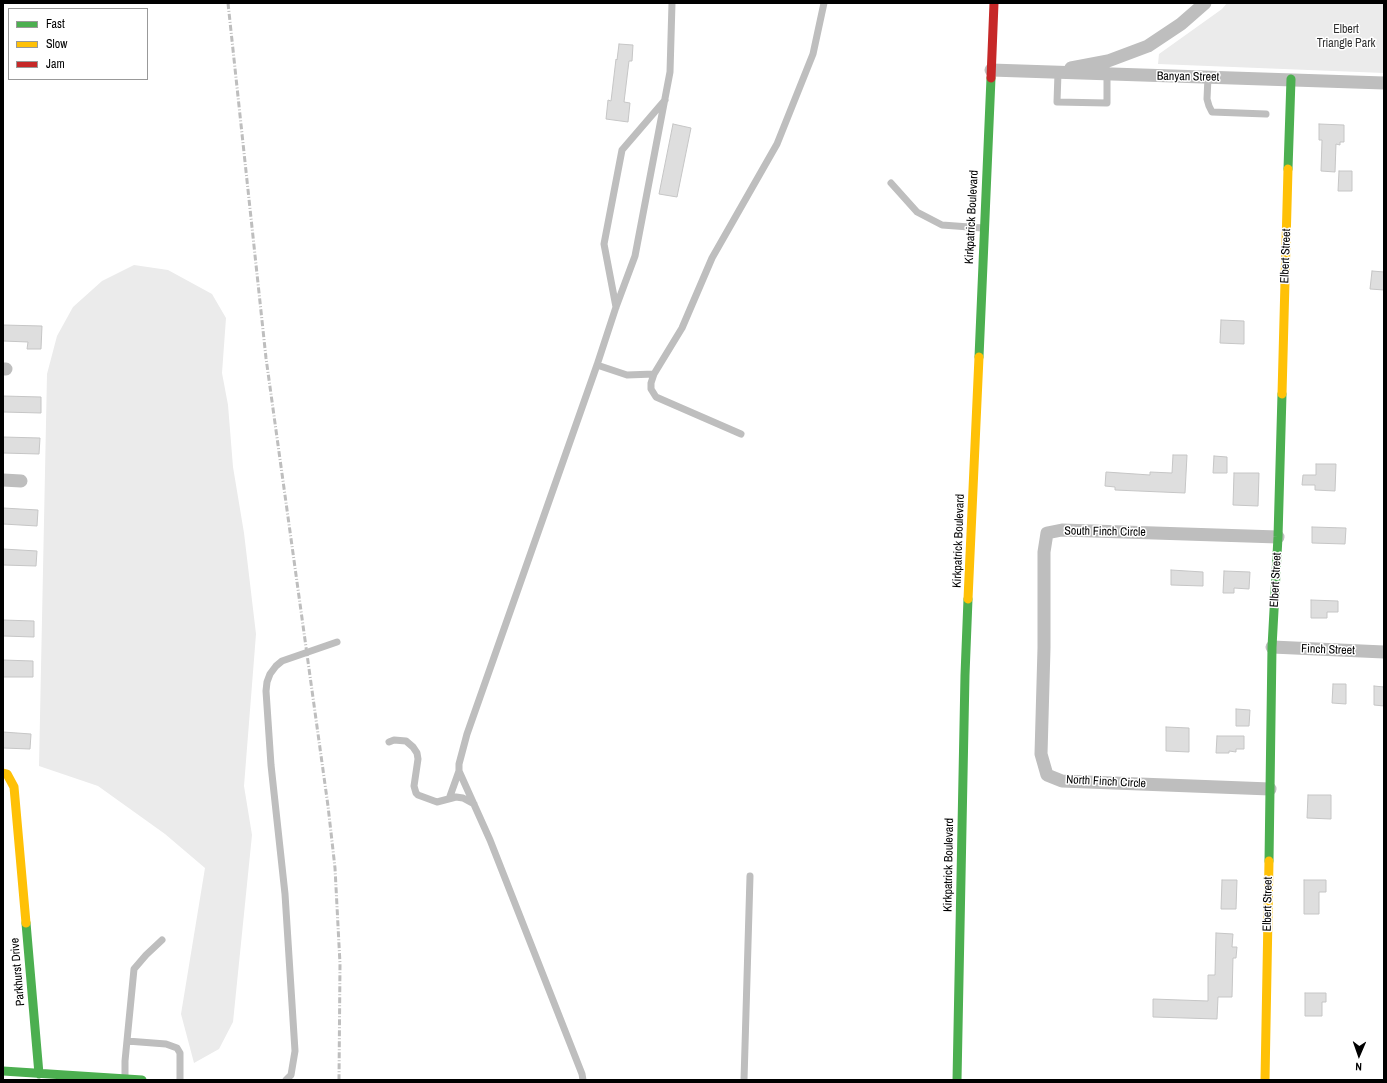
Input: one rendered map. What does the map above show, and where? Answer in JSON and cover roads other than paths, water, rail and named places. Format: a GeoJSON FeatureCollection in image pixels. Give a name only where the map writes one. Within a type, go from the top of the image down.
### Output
{"type":"FeatureCollection","features":[{"type":"Feature","properties":{"kind":"street","name":"Kirkpatrick Boulevard"},"geometry":{"type":"LineString","coordinates":[[957,1080],[965,675],[994,3]]}},
{"type":"Feature","properties":{"kind":"street"},"geometry":{"type":"LineString","coordinates":[[1052,73],[1108,61],[1148,46],[1181,24],[1205,3]]}},
{"type":"Feature","properties":{"kind":"street","name":"Banyan Street"},"geometry":{"type":"LineString","coordinates":[[992,70],[1384,83]]}},
{"type":"Feature","properties":{"kind":"street","name":"Elbert Street"},"geometry":{"type":"LineString","coordinates":[[1265,1080],[1272,647],[1278,537],[1291,80]]}},
{"type":"Feature","properties":{"kind":"street"},"geometry":{"type":"LineString","coordinates":[[3,480],[21,481]]}},
{"type":"Feature","properties":{"kind":"street","name":"South Finch Circle"},"geometry":{"type":"LineString","coordinates":[[1043,672],[1044,552],[1047,533],[1062,530],[1278,537]]}},
{"type":"Feature","properties":{"kind":"street","name":"Finch Street"},"geometry":{"type":"LineString","coordinates":[[1272,647],[1384,652]]}},
{"type":"Feature","properties":{"kind":"street","name":"North Finch Circle"},"geometry":{"type":"LineString","coordinates":[[1043,672],[1041,754],[1047,775],[1062,781],[1270,789]]}},
{"type":"Feature","properties":{"kind":"street","name":"Parkhurst Drive"},"geometry":{"type":"LineString","coordinates":[[5,774],[14,787],[39,1074]]}},
{"type":"Feature","properties":{"kind":"street"},"geometry":{"type":"LineString","coordinates":[[3,1071],[142,1080]]}},
{"type":"Feature","properties":{"kind":"lane"},"geometry":{"type":"LineString","coordinates":[[449,799],[459,771],[460,757],[467,734],[635,256],[670,72],[672,3]]}},
{"type":"Feature","properties":{"kind":"lane"},"geometry":{"type":"LineString","coordinates":[[741,434],[656,397],[651,389],[651,383],[654,374],[682,328],[712,258],[777,144],[813,54],[824,3]]}},
{"type":"Feature","properties":{"kind":"lane"},"geometry":{"type":"LineString","coordinates":[[1052,73],[1057,102],[1107,102],[1107,75]]}},
{"type":"Feature","properties":{"kind":"lane"},"geometry":{"type":"LineString","coordinates":[[1208,77],[1207,99],[1212,112],[1266,114]]}},
{"type":"Feature","properties":{"kind":"lane"},"geometry":{"type":"LineString","coordinates":[[616,307],[604,244],[622,150],[665,100]]}},
{"type":"Feature","properties":{"kind":"lane"},"geometry":{"type":"LineString","coordinates":[[892,183],[917,212],[942,225],[984,228]]}},
{"type":"Feature","properties":{"kind":"lane"},"geometry":{"type":"LineString","coordinates":[[597,364],[627,375],[654,374]]}},
{"type":"Feature","properties":{"kind":"lane"},"geometry":{"type":"LineString","coordinates":[[286,1080],[291,1075],[294,1052],[285,894],[271,765],[266,691],[267,682],[270,674],[276,666],[282,662],[337,642]]}},
{"type":"Feature","properties":{"kind":"lane"},"geometry":{"type":"LineString","coordinates":[[389,742],[394,740],[406,741],[417,753],[418,759],[414,786],[418,796],[437,802],[463,798],[470,801],[475,806]]}},
{"type":"Feature","properties":{"kind":"lane"},"geometry":{"type":"LineString","coordinates":[[459,771],[490,840],[580,1067],[583,1080]]}},
{"type":"Feature","properties":{"kind":"lane"},"geometry":{"type":"LineString","coordinates":[[744,1080],[750,876]]}},
{"type":"Feature","properties":{"kind":"lane"},"geometry":{"type":"LineString","coordinates":[[125,1079],[134,969],[162,940]]}},
{"type":"Feature","properties":{"kind":"lane"},"geometry":{"type":"LineString","coordinates":[[127,1041],[166,1044],[177,1048],[180,1053],[180,1080]]}},
{"type":"Feature","properties":{"kind":"railway"},"geometry":{"type":"LineString","coordinates":[[228,3],[266,358],[328,806],[335,868],[340,964],[339,1080]]}},
{"type":"Feature","properties":{"kind":"park label","name":"Elbert Triangle Park"},"geometry":{"type":"Point","coordinates":[1346,37]}}]}
